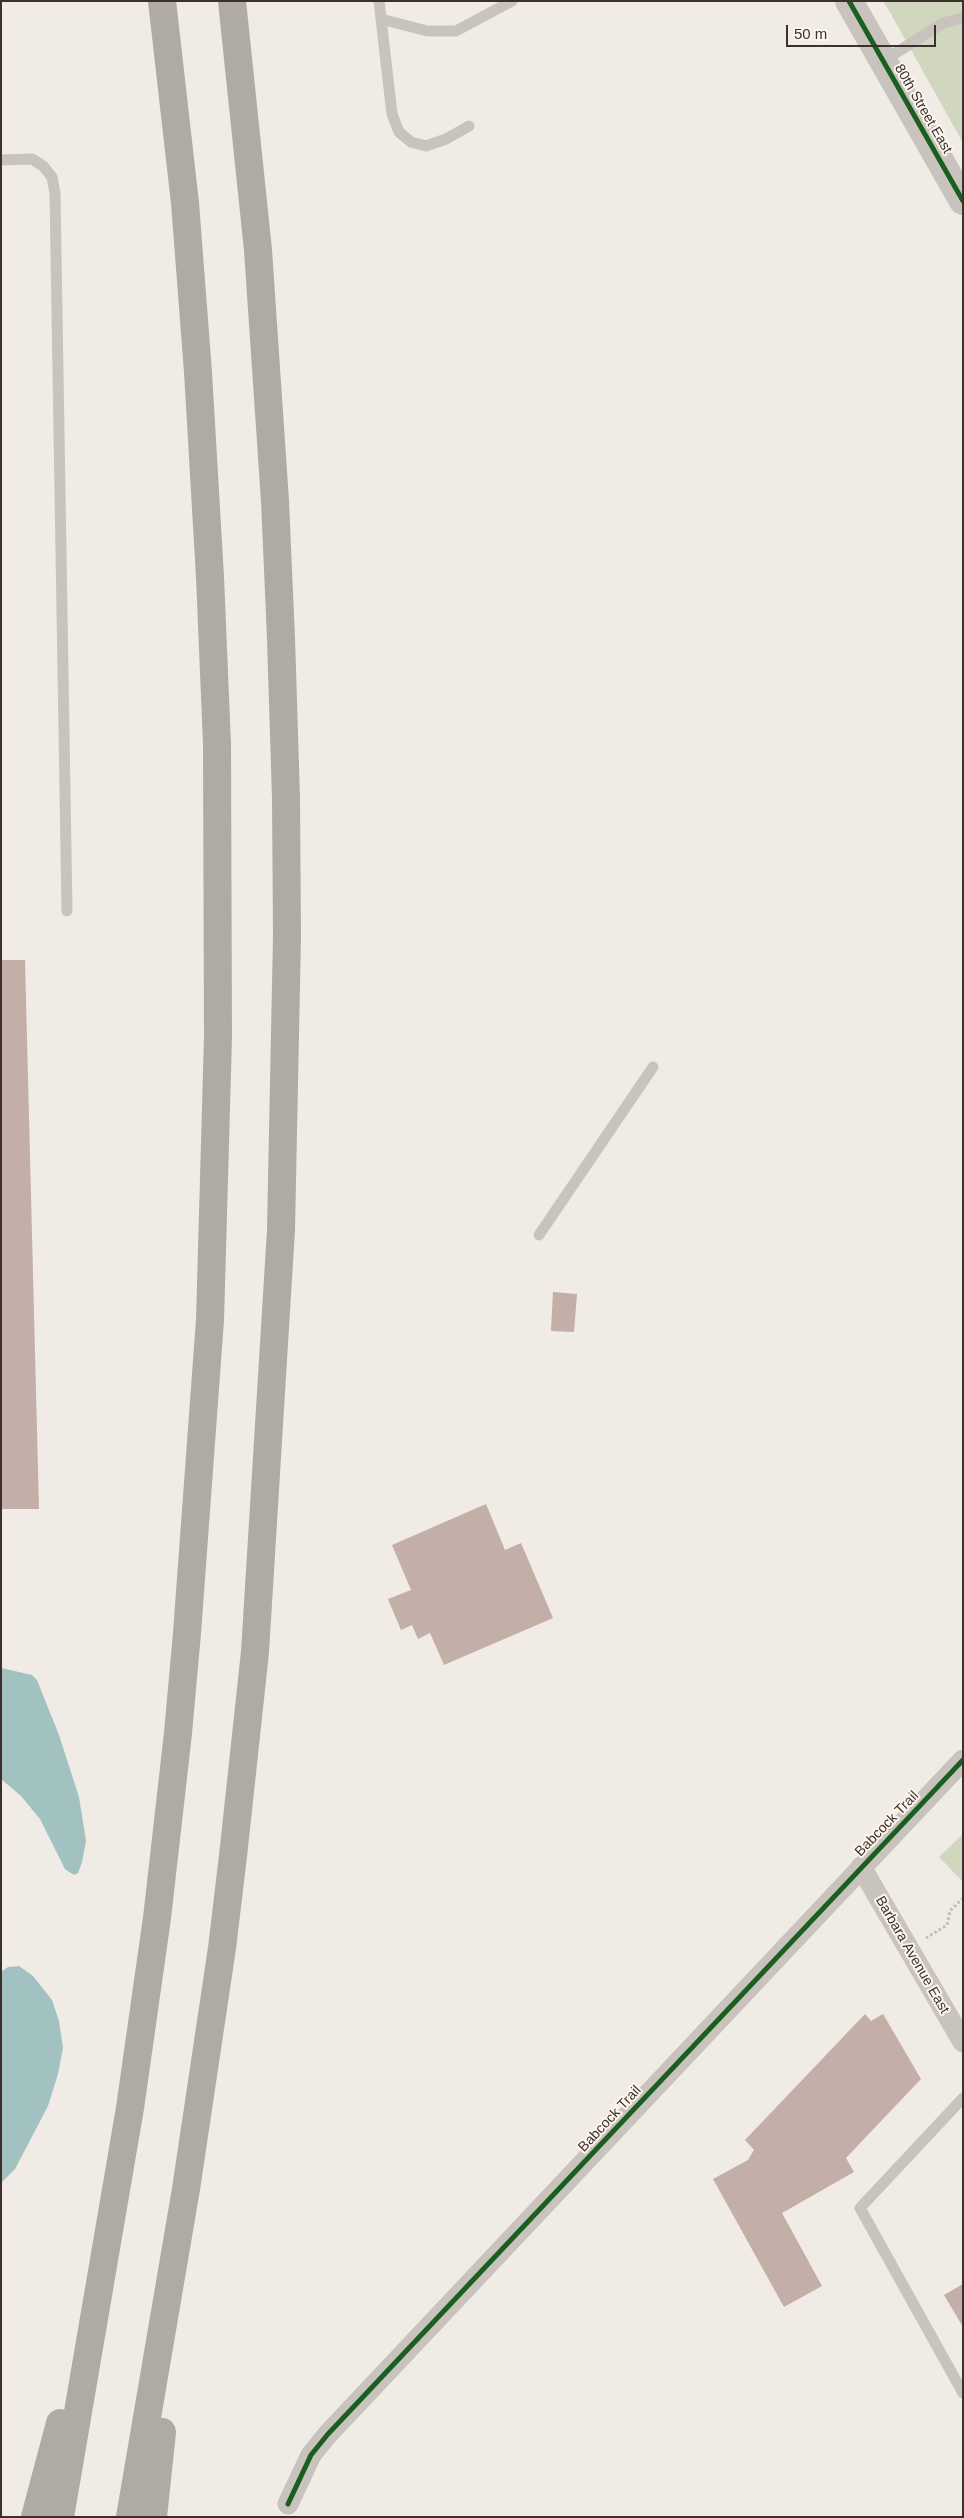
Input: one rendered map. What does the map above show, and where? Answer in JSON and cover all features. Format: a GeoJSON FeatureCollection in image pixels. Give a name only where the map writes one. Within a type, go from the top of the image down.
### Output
{"type":"FeatureCollection","features":[{"type":"Feature","properties":{"kind":"highway"},"geometry":{"type":"LineString","coordinates":[[60,2517],[119,2176],[157,1918],[187,1633],[210,1320],[218,1037],[217,763],[210,577],[198,372],[185,202],[162,1]]}},
{"type":"Feature","properties":{"kind":"highway"},"geometry":{"type":"LineString","coordinates":[[130,2517],[186,2189],[222,1948],[255,1652],[274,1371],[286,1084],[286,798],[275,501],[258,250],[232,1]]}},
{"type":"Feature","properties":{"kind":"highway"},"geometry":{"type":"LineString","coordinates":[[35,2517],[77,2360],[119,2176]]}},
{"type":"Feature","properties":{"kind":"highway"},"geometry":{"type":"LineString","coordinates":[[153,2517],[186,2189]]}},
{"type":"Feature","properties":{"kind":"street","name":"80th Street East"},"geometry":{"type":"LineString","coordinates":[[849,1],[963,201]]}},
{"type":"Feature","properties":{"kind":"street","name":"Babcock Trail"},"geometry":{"type":"LineString","coordinates":[[288,2504],[311,2455],[328,2434],[963,1760]]}},
{"type":"Feature","properties":{"kind":"street","name":"Barbara Avenue East"},"geometry":{"type":"LineString","coordinates":[[861,1867],[963,2042]]}},
{"type":"Feature","properties":{"kind":"lane"},"geometry":{"type":"LineString","coordinates":[[379,1],[392,114],[399,132],[411,142],[426,146],[446,139],[468,126]]}},
{"type":"Feature","properties":{"kind":"lane"},"geometry":{"type":"LineString","coordinates":[[381,18],[427,31],[456,31],[512,1]]}},
{"type":"Feature","properties":{"kind":"lane"},"geometry":{"type":"LineString","coordinates":[[883,61],[944,23],[963,18]]}},
{"type":"Feature","properties":{"kind":"lane"},"geometry":{"type":"LineString","coordinates":[[1,160],[32,160],[43,166],[52,177],[55,192],[67,911]]}},
{"type":"Feature","properties":{"kind":"lane"},"geometry":{"type":"LineString","coordinates":[[539,1235],[653,1067]]}},
{"type":"Feature","properties":{"kind":"lane"},"geometry":{"type":"LineString","coordinates":[[963,2098],[860,2208],[963,2393]]}},
{"type":"Feature","properties":{"kind":"path"},"geometry":{"type":"LineString","coordinates":[[908,1948],[947,1925],[950,1911],[963,1898]]}},
{"type":"Feature","properties":{"kind":"green space"},"geometry":{"type":"Polygon","coordinates":[[[883,1],[963,1],[963,143],[891,14],[883,1]]]}},
{"type":"Feature","properties":{"kind":"green space"},"geometry":{"type":"Polygon","coordinates":[[[963,1834],[963,1882],[939,1857],[963,1834]]]}},
{"type":"Feature","properties":{"kind":"water"},"geometry":{"type":"Polygon","coordinates":[[[1,1668],[32,1675],[37,1680],[59,1735],[79,1797],[86,1841],[82,1862],[78,1873],[74,1875],[65,1869],[40,1819],[21,1796],[1,1779],[1,1668]]]}},
{"type":"Feature","properties":{"kind":"water"},"geometry":{"type":"Polygon","coordinates":[[[19,1966],[33,1976],[52,2000],[59,2021],[63,2048],[58,2074],[48,2106],[15,2169],[1,2183],[1,1972],[8,1967],[19,1966]]]}},
{"type":"Feature","properties":{"kind":"building"},"geometry":{"type":"Polygon","coordinates":[[[1,960],[25,960],[39,1509],[1,1509],[1,960]]]}},
{"type":"Feature","properties":{"kind":"building"},"geometry":{"type":"Polygon","coordinates":[[[553,1292],[577,1294],[574,1332],[551,1331],[553,1292]]]}},
{"type":"Feature","properties":{"kind":"building"},"geometry":{"type":"Polygon","coordinates":[[[486,1504],[505,1550],[521,1543],[553,1618],[444,1665],[430,1633],[418,1639],[412,1625],[401,1630],[388,1599],[411,1590],[392,1545],[486,1504]]]}},
{"type":"Feature","properties":{"kind":"building"},"geometry":{"type":"Polygon","coordinates":[[[865,2014],[871,2021],[883,2014],[921,2079],[846,2158],[854,2172],[782,2213],[822,2286],[784,2307],[713,2179],[748,2160],[754,2150],[745,2140],[865,2014]]]}},
{"type":"Feature","properties":{"kind":"building"},"geometry":{"type":"Polygon","coordinates":[[[963,2284],[963,2327],[944,2295],[963,2284]]]}},
{"type":"Feature","properties":{"kind":"cycle path"},"geometry":{"type":"LineString","coordinates":[[849,1],[963,201]]}},
{"type":"Feature","properties":{"kind":"cycle path"},"geometry":{"type":"LineString","coordinates":[[288,2504],[311,2455],[328,2434],[963,1760]]}}]}
